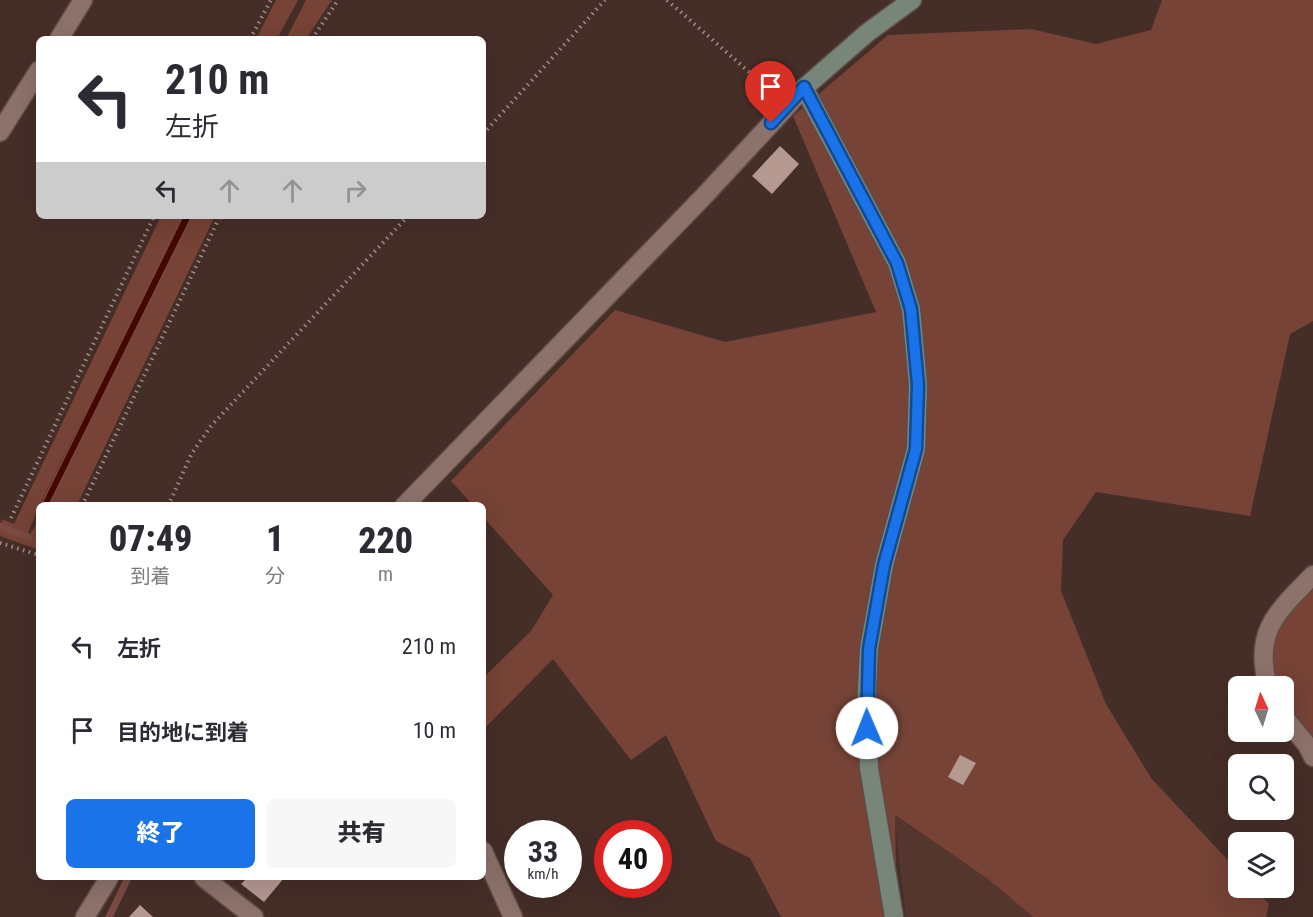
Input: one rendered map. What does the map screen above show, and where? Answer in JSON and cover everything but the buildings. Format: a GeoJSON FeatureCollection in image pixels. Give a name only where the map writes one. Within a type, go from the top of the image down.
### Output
{"type":"FeatureCollection","features":[{"type":"Feature","properties":{"kind":"street"},"geometry":{"type":"LineString","coordinates":[[61,36],[83,0]]}},
{"type":"Feature","properties":{"kind":"street"},"geometry":{"type":"LineString","coordinates":[[408,502],[690,211],[804,87],[867,33],[912,0]]}},
{"type":"Feature","properties":{"kind":"street"},"geometry":{"type":"LineString","coordinates":[[0,132],[36,75]]}},
{"type":"Feature","properties":{"kind":"street"},"geometry":{"type":"LineString","coordinates":[[804,87],[897,263],[911,309],[918,385],[916,449],[884,565],[869,649],[866,708],[870,768],[894,917]]}},
{"type":"Feature","properties":{"kind":"street"},"geometry":{"type":"LineString","coordinates":[[1266,676],[1264,663],[1267,631],[1276,613],[1313,575]]}},
{"type":"Feature","properties":{"kind":"street"},"geometry":{"type":"LineString","coordinates":[[1294,729],[1307,745],[1313,757]]}},
{"type":"Feature","properties":{"kind":"street"},"geometry":{"type":"LineString","coordinates":[[486,858],[513,917]]}},
{"type":"Feature","properties":{"kind":"street"},"geometry":{"type":"LineString","coordinates":[[85,917],[108,880]]}},
{"type":"Feature","properties":{"kind":"street"},"geometry":{"type":"LineString","coordinates":[[207,880],[254,917]]}},
{"type":"Feature","properties":{"kind":"path"},"geometry":{"type":"LineString","coordinates":[[252,36],[271,0]]}},
{"type":"Feature","properties":{"kind":"path"},"geometry":{"type":"LineString","coordinates":[[314,36],[338,0]]}},
{"type":"Feature","properties":{"kind":"path"},"geometry":{"type":"LineString","coordinates":[[486,131],[605,0]]}},
{"type":"Feature","properties":{"kind":"path"},"geometry":{"type":"LineString","coordinates":[[667,0],[787,105]]}},
{"type":"Feature","properties":{"kind":"path"},"geometry":{"type":"LineString","coordinates":[[11,518],[153,219]]}},
{"type":"Feature","properties":{"kind":"path"},"geometry":{"type":"LineString","coordinates":[[84,502],[219,219]]}},
{"type":"Feature","properties":{"kind":"path"},"geometry":{"type":"LineString","coordinates":[[170,502],[192,453],[210,426],[405,219]]}},
{"type":"Feature","properties":{"kind":"path"},"geometry":{"type":"LineString","coordinates":[[0,543],[36,554]]}},
{"type":"Feature","properties":{"kind":"shaded area"},"geometry":{"type":"Polygon","coordinates":[[[276,0],[298,0],[279,36],[258,36],[276,0]]]}},
{"type":"Feature","properties":{"kind":"shaded area"},"geometry":{"type":"Polygon","coordinates":[[[306,0],[332,0],[308,36],[288,36],[306,0]]]}},
{"type":"Feature","properties":{"kind":"shaded area"},"geometry":{"type":"Polygon","coordinates":[[[1162,0],[1313,0],[1313,321],[1290,334],[1250,516],[1096,492],[1063,540],[1061,591],[1106,704],[1151,778],[1228,860],[1228,898],[1263,898],[1269,904],[1266,917],[1033,917],[988,879],[895,815],[897,917],[781,917],[750,858],[716,841],[666,735],[631,760],[553,659],[486,727],[486,675],[531,631],[553,595],[486,520],[486,502],[470,502],[451,481],[615,310],[725,342],[876,312],[793,116],[888,35],[1031,29],[1096,44],[1151,30],[1162,0]]]}},
{"type":"Feature","properties":{"kind":"shaded area"},"geometry":{"type":"Polygon","coordinates":[[[160,219],[182,219],[41,502],[36,502],[36,513],[28,533],[1,523],[2,519],[14,524],[160,219]]]}},
{"type":"Feature","properties":{"kind":"shaded area"},"geometry":{"type":"Polygon","coordinates":[[[182,219],[191,219],[50,502],[42,502],[182,219]]]}},
{"type":"Feature","properties":{"kind":"shaded area"},"geometry":{"type":"Polygon","coordinates":[[[191,219],[214,219],[78,502],[51,502],[191,219]]]}},
{"type":"Feature","properties":{"kind":"shaded area"},"geometry":{"type":"Polygon","coordinates":[[[36,525],[36,549],[0,536],[0,528],[27,539],[36,525]]]}},
{"type":"Feature","properties":{"kind":"shaded area"},"geometry":{"type":"Polygon","coordinates":[[[1313,581],[1313,742],[1294,721],[1294,676],[1272,676],[1272,630],[1313,581]]]}},
{"type":"Feature","properties":{"kind":"shaded area"},"geometry":{"type":"Polygon","coordinates":[[[894,815],[988,879],[1033,917],[906,917],[894,815]]]}},
{"type":"Feature","properties":{"kind":"waterway"},"geometry":{"type":"LineString","coordinates":[[0,526],[29,537]]}},
{"type":"Feature","properties":{"kind":"waterway"},"geometry":{"type":"LineString","coordinates":[[109,917],[127,880]]}},
{"type":"Feature","properties":{"kind":"route"},"geometry":{"type":"LineString","coordinates":[[771,123],[804,87],[897,263],[911,309],[918,385],[916,449],[884,565],[869,649],[867,728]]}}]}
